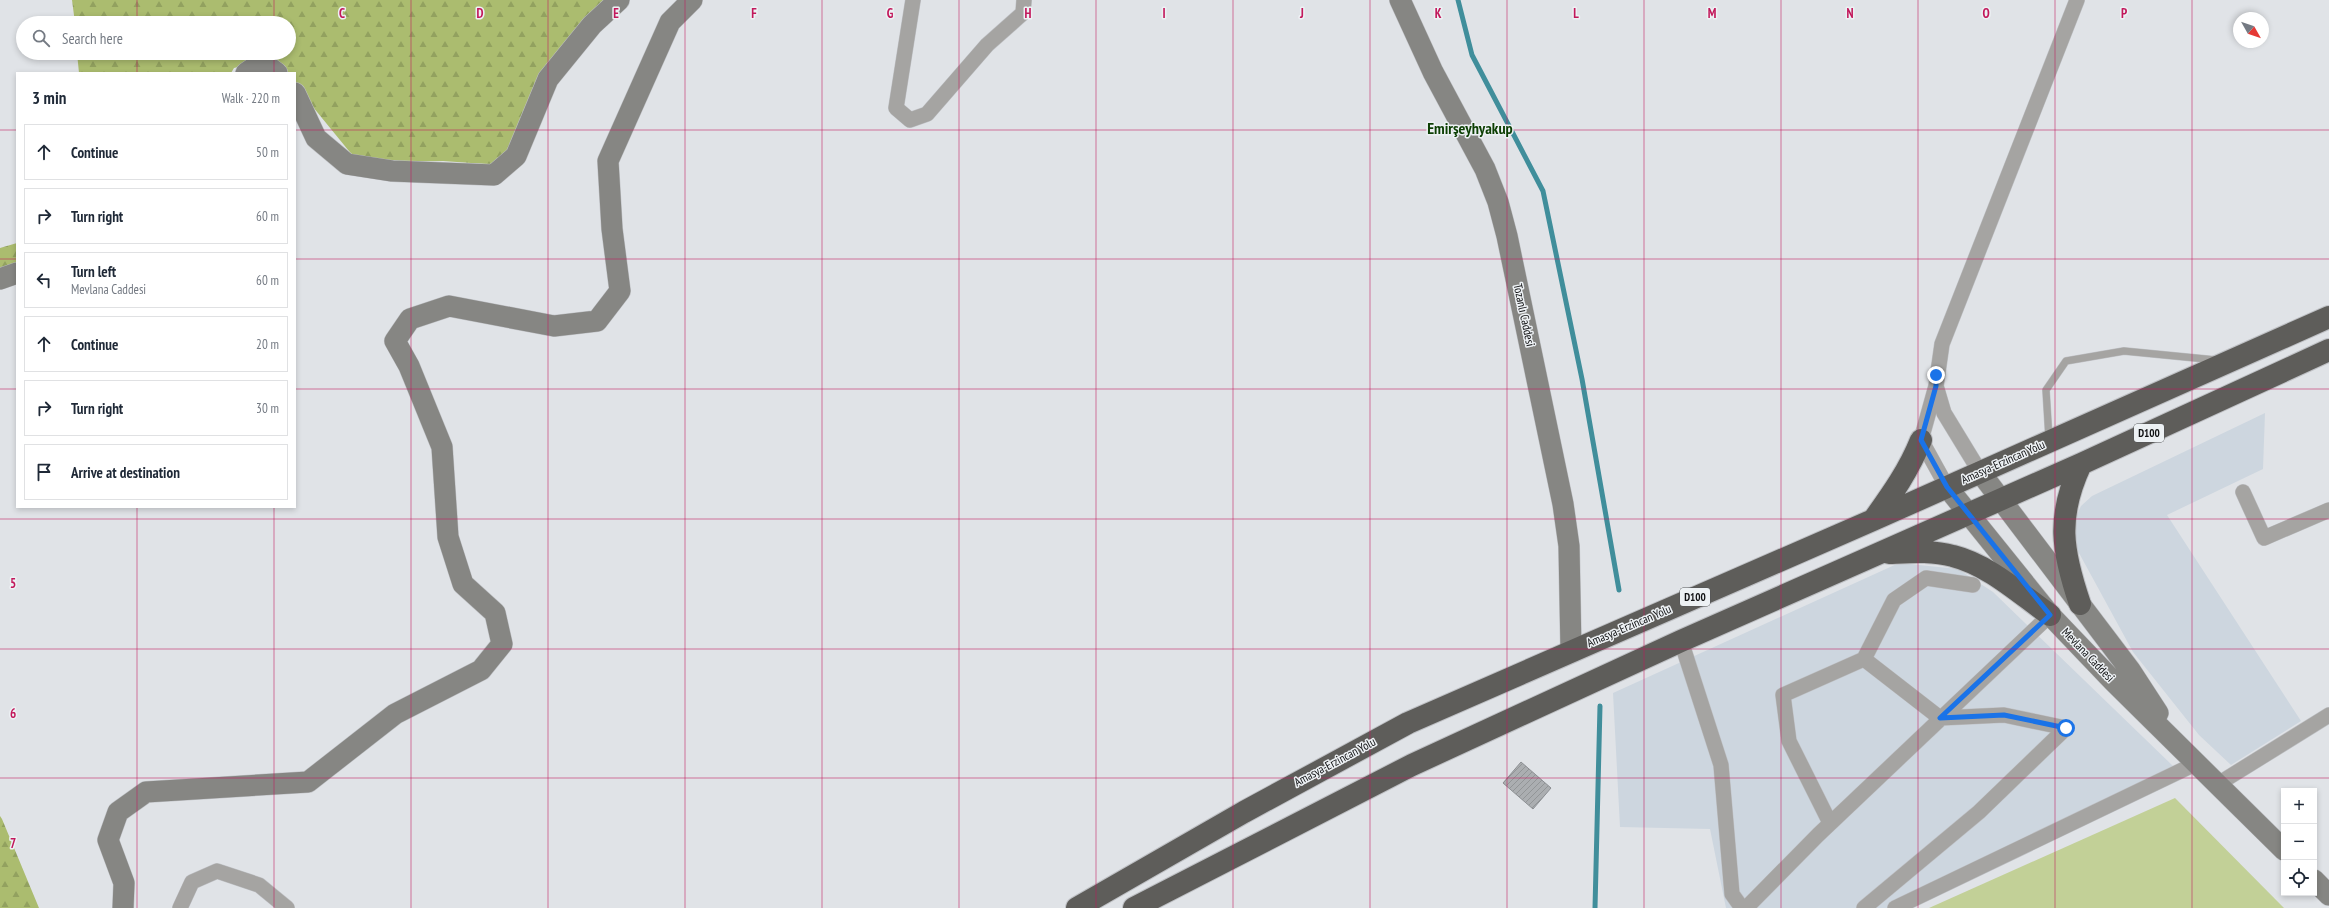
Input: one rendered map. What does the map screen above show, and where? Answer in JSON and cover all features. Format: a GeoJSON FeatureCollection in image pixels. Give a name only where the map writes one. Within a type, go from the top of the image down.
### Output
{"type":"FeatureCollection","features":[{"type":"Feature","properties":{"kind":"highway","name":"Amasya-Erzincan Yolu"},"geometry":{"type":"LineString","coordinates":[[1077,908],[1244,812],[1408,723],[1873,520],[2329,318]]}},
{"type":"Feature","properties":{"kind":"highway","name":"D100"},"geometry":{"type":"LineString","coordinates":[[1134,908],[1412,765],[1681,640],[2081,464],[2329,350]]}},
{"type":"Feature","properties":{"kind":"highway"},"geometry":{"type":"LineString","coordinates":[[1873,520],[1900,483],[1913,461],[1921,440]]}},
{"type":"Feature","properties":{"kind":"highway"},"geometry":{"type":"LineString","coordinates":[[2080,604],[2070,575],[2063,528],[2066,499],[2081,464]]}},
{"type":"Feature","properties":{"kind":"highway"},"geometry":{"type":"LineString","coordinates":[[1880,553],[1939,553],[1971,562],[2007,584],[2050,615]]}},
{"type":"Feature","properties":{"kind":"street"},"geometry":{"type":"LineString","coordinates":[[296,95],[316,138],[347,164],[392,171],[494,176],[516,156],[548,79],[592,25],[619,0]]}},
{"type":"Feature","properties":{"kind":"street"},"geometry":{"type":"LineString","coordinates":[[122,908],[124,883],[108,840],[118,812],[146,792],[308,782],[395,714],[481,670],[502,644],[496,613],[463,584],[448,537],[442,447],[409,366],[395,341],[410,319],[449,306],[554,326],[597,321],[620,291],[612,229],[608,161],[670,22],[692,0]]}},
{"type":"Feature","properties":{"kind":"street"},"geometry":{"type":"LineString","coordinates":[[913,0],[896,108],[910,120],[927,114],[987,45],[1023,13],[1024,0]]}},
{"type":"Feature","properties":{"kind":"street","name":"Tozanlı Caddesi"},"geometry":{"type":"LineString","coordinates":[[1400,0],[1433,72],[1485,169],[1498,202],[1507,236],[1563,504],[1569,546],[1571,651]]}},
{"type":"Feature","properties":{"kind":"street"},"geometry":{"type":"LineString","coordinates":[[1947,487],[1921,440],[1936,386],[1942,344],[2077,0]]}},
{"type":"Feature","properties":{"kind":"street"},"geometry":{"type":"LineString","coordinates":[[247,72],[262,62],[276,72]]}},
{"type":"Feature","properties":{"kind":"street"},"geometry":{"type":"LineString","coordinates":[[0,279],[16,273]]}},
{"type":"Feature","properties":{"kind":"street"},"geometry":{"type":"LineString","coordinates":[[1936,386],[1944,413],[1980,472]]}},
{"type":"Feature","properties":{"kind":"street","name":"Mevlana Caddesi"},"geometry":{"type":"LineString","coordinates":[[1980,472],[2002,499],[2130,670],[2177,742]]}},
{"type":"Feature","properties":{"kind":"street","name":"Mevlana Caddesi"},"geometry":{"type":"LineString","coordinates":[[1947,487],[2050,615],[2113,681],[2177,742],[2281,847]]}},
{"type":"Feature","properties":{"kind":"street"},"geometry":{"type":"LineString","coordinates":[[2243,492],[2264,538],[2329,510]]}},
{"type":"Feature","properties":{"kind":"street"},"geometry":{"type":"LineString","coordinates":[[1830,823],[1789,741],[1784,696],[1864,659],[1894,600],[1926,578],[1973,585]]}},
{"type":"Feature","properties":{"kind":"street"},"geometry":{"type":"LineString","coordinates":[[1746,908],[1830,823],[2050,615]]}},
{"type":"Feature","properties":{"kind":"street"},"geometry":{"type":"LineString","coordinates":[[1681,640],[1721,765],[1732,894],[1742,908]]}},
{"type":"Feature","properties":{"kind":"street"},"geometry":{"type":"LineString","coordinates":[[1864,659],[1940,718],[2004,715],[2066,728],[1979,812],[1864,908]]}},
{"type":"Feature","properties":{"kind":"street"},"geometry":{"type":"LineString","coordinates":[[2218,784],[2329,715]]}},
{"type":"Feature","properties":{"kind":"street"},"geometry":{"type":"LineString","coordinates":[[1895,908],[2197,763]]}},
{"type":"Feature","properties":{"kind":"street"},"geometry":{"type":"LineString","coordinates":[[180,908],[192,882],[217,871],[259,885],[287,908]]}},
{"type":"Feature","properties":{"kind":"street"},"geometry":{"type":"LineString","coordinates":[[2317,883],[2329,895]]}},
{"type":"Feature","properties":{"kind":"lane"},"geometry":{"type":"LineString","coordinates":[[2049,442],[2046,390],[2066,360],[2124,352],[2230,362]]}},
{"type":"Feature","properties":{"kind":"shaded area"},"geometry":{"type":"Polygon","coordinates":[[[2265,413],[2263,469],[2167,515],[2301,721],[2231,765],[2199,735],[2133,652],[2073,542],[2074,521],[2081,506],[2092,496],[2265,413]]]}},
{"type":"Feature","properties":{"kind":"shaded area"},"geometry":{"type":"Polygon","coordinates":[[[1899,563],[1958,569],[1993,592],[2173,766],[1887,908],[1726,908],[1710,829],[1620,827],[1613,693],[1899,563]]]}},
{"type":"Feature","properties":{"kind":"green space"},"geometry":{"type":"Polygon","coordinates":[[[72,0],[618,0],[548,74],[525,142],[499,165],[443,161],[385,162],[353,156],[296,86],[296,72],[285,72],[276,60],[296,60],[296,16],[74,16],[72,0]]]}},
{"type":"Feature","properties":{"kind":"green space"},"geometry":{"type":"Polygon","coordinates":[[[78,60],[266,60],[234,68],[232,72],[79,72],[78,60]]]}},
{"type":"Feature","properties":{"kind":"green space"},"geometry":{"type":"Polygon","coordinates":[[[16,243],[16,266],[0,268],[0,248],[16,243]]]}},
{"type":"Feature","properties":{"kind":"green space"},"geometry":{"type":"Polygon","coordinates":[[[2175,798],[2284,908],[1929,908],[2175,798]]]}},
{"type":"Feature","properties":{"kind":"green space"},"geometry":{"type":"Polygon","coordinates":[[[0,816],[2,819],[39,908],[0,908],[0,816]]]}},
{"type":"Feature","properties":{"kind":"building"},"geometry":{"type":"Polygon","coordinates":[[[1521,762],[1551,788],[1533,809],[1503,783],[1521,762]]]}},
{"type":"Feature","properties":{"kind":"waterway"},"geometry":{"type":"LineString","coordinates":[[1458,0],[1472,55],[1543,191],[1582,379],[1619,590]]}},
{"type":"Feature","properties":{"kind":"waterway"},"geometry":{"type":"LineString","coordinates":[[1595,908],[1600,706]]}},
{"type":"Feature","properties":{"kind":"district","name":"Emirşeyhyakup"},"geometry":{"type":"Point","coordinates":[1470,128]}},
{"type":"Feature","properties":{"kind":"route"},"geometry":{"type":"LineString","coordinates":[[1936,375],[1936,386],[1921,440],[1947,487],[2050,615],[1940,718],[2004,715],[2066,728]]}}]}
